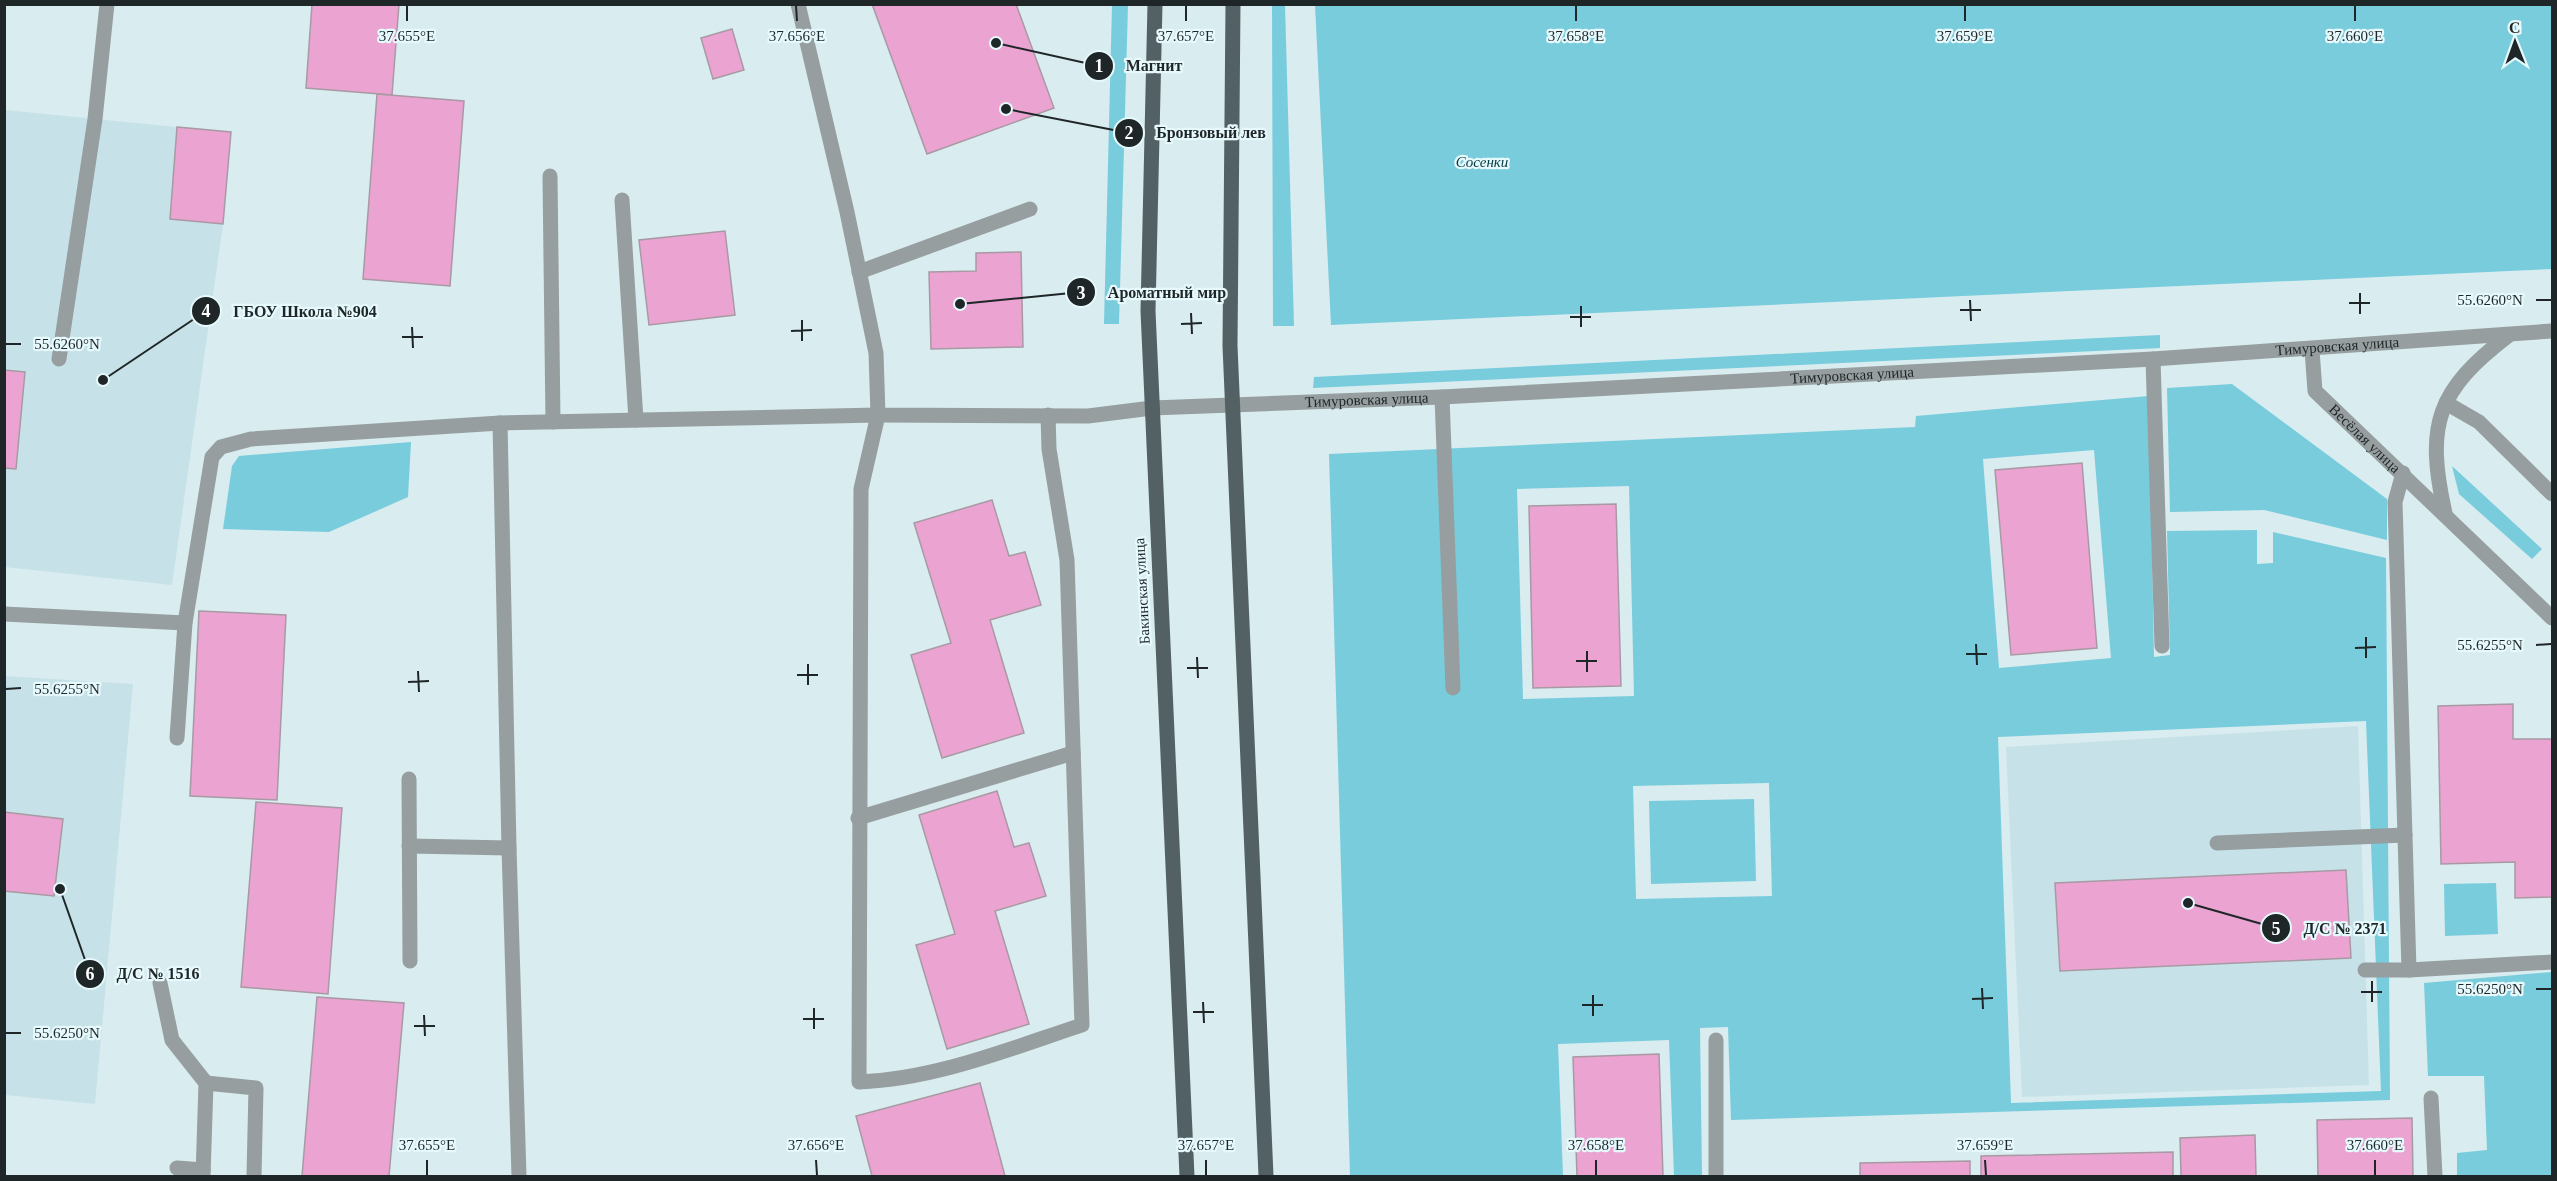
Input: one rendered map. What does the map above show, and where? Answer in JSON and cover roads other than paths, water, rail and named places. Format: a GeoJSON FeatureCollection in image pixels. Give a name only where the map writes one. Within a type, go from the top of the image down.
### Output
{"type":"FeatureCollection","features":[{"type":"Feature","properties":{"kind":"main road","name":"Бакинская улица"},"geometry":{"type":"LineString","coordinates":[[1155,4],[1148,300],[1187,1176]]}},
{"type":"Feature","properties":{"kind":"main road"},"geometry":{"type":"LineString","coordinates":[[1233,4],[1230,322],[1232,406],[1266,1176]]}},
{"type":"Feature","properties":{"kind":"street"},"geometry":{"type":"LineString","coordinates":[[59,359],[96,108],[107,4]]}},
{"type":"Feature","properties":{"kind":"street"},"geometry":{"type":"LineString","coordinates":[[798,4],[876,353],[878,415],[861,489],[858,818],[859,1082],[892,1081],[954,1067],[1082,1024],[1067,560],[1049,449],[1048,415]]}},
{"type":"Feature","properties":{"kind":"street"},"geometry":{"type":"LineString","coordinates":[[550,177],[553,422]]}},
{"type":"Feature","properties":{"kind":"street"},"geometry":{"type":"LineString","coordinates":[[622,200],[636,420]]}},
{"type":"Feature","properties":{"kind":"street"},"geometry":{"type":"LineString","coordinates":[[859,272],[1030,209]]}},
{"type":"Feature","properties":{"kind":"street","name":"Тимуровская улица"},"geometry":{"type":"LineString","coordinates":[[177,738],[185,623],[212,457],[221,447],[251,439],[500,423],[878,415],[1088,416],[1152,408],[1442,397],[2312,350],[2553,331]]}},
{"type":"Feature","properties":{"kind":"street"},"geometry":{"type":"LineString","coordinates":[[2445,513],[2435,453],[2437,428],[2446,403],[2458,382],[2476,362],[2509,335]]}},
{"type":"Feature","properties":{"kind":"street","name":"Весёлая улица"},"geometry":{"type":"LineString","coordinates":[[2312,350],[2315,391],[2553,618]]}},
{"type":"Feature","properties":{"kind":"street"},"geometry":{"type":"LineString","coordinates":[[2153,359],[2162,646]]}},
{"type":"Feature","properties":{"kind":"street"},"geometry":{"type":"LineString","coordinates":[[1442,397],[1453,688]]}},
{"type":"Feature","properties":{"kind":"street"},"geometry":{"type":"LineString","coordinates":[[2446,403],[2479,422],[2553,494]]}},
{"type":"Feature","properties":{"kind":"street"},"geometry":{"type":"LineString","coordinates":[[500,423],[519,1176]]}},
{"type":"Feature","properties":{"kind":"street"},"geometry":{"type":"LineString","coordinates":[[2403,473],[2395,502],[2409,970]]}},
{"type":"Feature","properties":{"kind":"street"},"geometry":{"type":"LineString","coordinates":[[4,614],[185,623]]}},
{"type":"Feature","properties":{"kind":"street"},"geometry":{"type":"LineString","coordinates":[[858,818],[1073,753]]}},
{"type":"Feature","properties":{"kind":"street"},"geometry":{"type":"LineString","coordinates":[[409,779],[410,961]]}},
{"type":"Feature","properties":{"kind":"street"},"geometry":{"type":"LineString","coordinates":[[2217,843],[2405,835]]}},
{"type":"Feature","properties":{"kind":"street"},"geometry":{"type":"LineString","coordinates":[[409,846],[509,848]]}},
{"type":"Feature","properties":{"kind":"street"},"geometry":{"type":"LineString","coordinates":[[2365,970],[2409,970],[2553,962]]}},
{"type":"Feature","properties":{"kind":"street"},"geometry":{"type":"LineString","coordinates":[[159,984],[172,1040],[206,1083],[203,1173],[177,1168]]}},
{"type":"Feature","properties":{"kind":"street"},"geometry":{"type":"LineString","coordinates":[[1716,1040],[1716,1176]]}},
{"type":"Feature","properties":{"kind":"street"},"geometry":{"type":"LineString","coordinates":[[206,1083],[256,1088],[254,1176]]}},
{"type":"Feature","properties":{"kind":"street"},"geometry":{"type":"LineString","coordinates":[[2432,1098],[2435,1176]]}},
{"type":"Feature","properties":{"kind":"place","name":"Магнит"},"geometry":{"type":"Point","coordinates":[996,43]}},
{"type":"Feature","properties":{"kind":"place","name":"Бронзовый лев"},"geometry":{"type":"Point","coordinates":[1006,109]}},
{"type":"Feature","properties":{"kind":"place","name":"Ароматный мир"},"geometry":{"type":"Point","coordinates":[960,304]}},
{"type":"Feature","properties":{"kind":"place","name":"ГБОУ Школа №904"},"geometry":{"type":"Point","coordinates":[103,380]}},
{"type":"Feature","properties":{"kind":"place","name":"Д/C № 1516"},"geometry":{"type":"Point","coordinates":[60,889]}},
{"type":"Feature","properties":{"kind":"place","name":"Д/C № 2371"},"geometry":{"type":"Point","coordinates":[2188,903]}},
{"type":"Feature","properties":{"kind":"park label","name":"Сосенки"},"geometry":{"type":"Point","coordinates":[1482,162]}}]}
